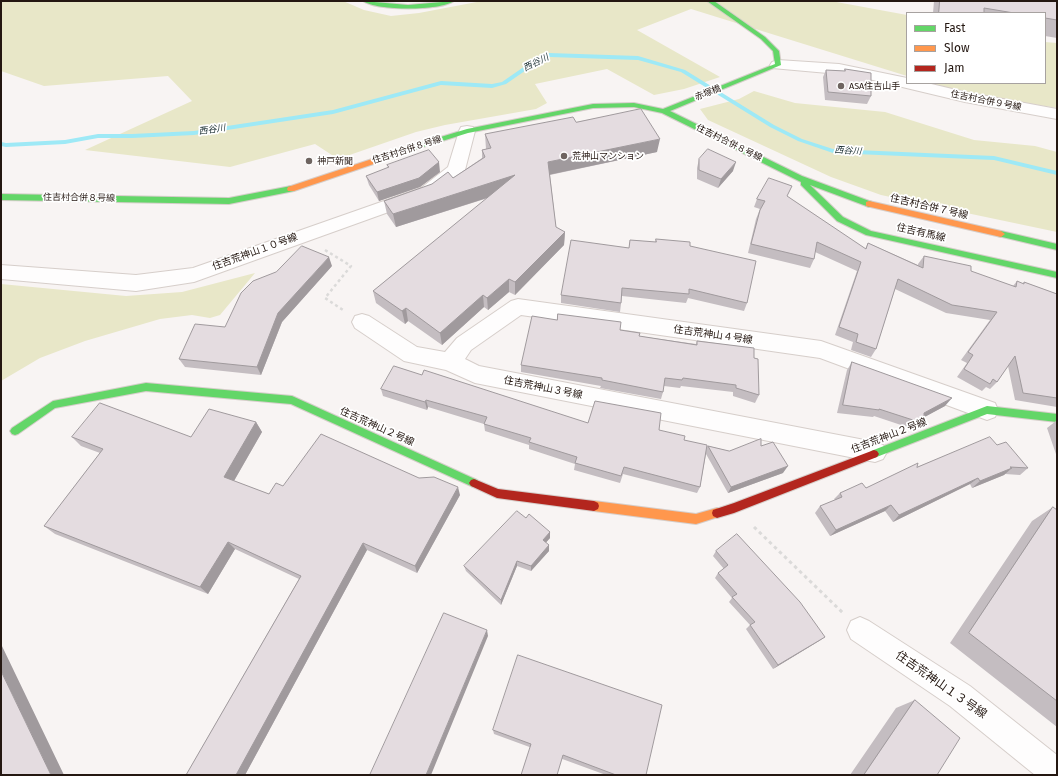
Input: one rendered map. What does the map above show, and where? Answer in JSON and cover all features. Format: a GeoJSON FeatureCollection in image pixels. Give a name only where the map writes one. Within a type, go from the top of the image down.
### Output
{"type":"FeatureCollection","features":[{"type":"Feature","properties":{"kind":"street"},"geometry":{"type":"LineString","coordinates":[[366,1],[374,4],[405,8],[451,1]]}},
{"type":"Feature","properties":{"kind":"street"},"geometry":{"type":"LineString","coordinates":[[710,1],[763,38],[776,50],[778,64]]}},
{"type":"Feature","properties":{"kind":"street","name":"住吉村合併９号線"},"geometry":{"type":"LineString","coordinates":[[729,84],[778,64],[839,69],[906,83]]}},
{"type":"Feature","properties":{"kind":"street","name":"赤塚橋"},"geometry":{"type":"LineString","coordinates":[[664,111],[729,84]]}},
{"type":"Feature","properties":{"kind":"street","name":"住吉村合併９号線"},"geometry":{"type":"LineString","coordinates":[[911,84],[965,97],[1057,114]]}},
{"type":"Feature","properties":{"kind":"street","name":"住吉村合併８号線"},"geometry":{"type":"LineString","coordinates":[[1,197],[230,201],[286,191],[380,158],[466,131],[593,106],[634,105],[664,111],[799,178]]}},
{"type":"Feature","properties":{"kind":"street","name":"住吉荒神山１０号線"},"geometry":{"type":"LineString","coordinates":[[1,272],[136,283],[194,275],[427,192],[456,170],[466,131]]}},
{"type":"Feature","properties":{"kind":"street","name":"住吉村合併７号線"},"geometry":{"type":"LineString","coordinates":[[799,178],[866,204],[1057,247]]}},
{"type":"Feature","properties":{"kind":"street","name":"住吉有馬線"},"geometry":{"type":"LineString","coordinates":[[799,178],[840,219],[869,233],[1057,275]]}},
{"type":"Feature","properties":{"kind":"street","name":"住吉荒神山４号線"},"geometry":{"type":"LineString","coordinates":[[450,362],[464,344],[518,307],[821,350],[987,410]]}},
{"type":"Feature","properties":{"kind":"street","name":"住吉荒神山３号線"},"geometry":{"type":"LineString","coordinates":[[362,322],[412,355],[450,362],[475,374],[875,452]]}},
{"type":"Feature","properties":{"kind":"street","name":"住吉荒神山２号線"},"geometry":{"type":"LineString","coordinates":[[15,432],[53,405],[146,387],[292,400],[497,493],[696,519],[734,508],[875,452],[987,410],[1057,418]]}},
{"type":"Feature","properties":{"kind":"street","name":"住吉荒神山１３号線"},"geometry":{"type":"LineString","coordinates":[[860,630],[960,696],[1057,774]]}},
{"type":"Feature","properties":{"kind":"path"},"geometry":{"type":"LineString","coordinates":[[301,236],[351,266],[325,298],[362,322]]}},
{"type":"Feature","properties":{"kind":"path"},"geometry":{"type":"LineString","coordinates":[[734,508],[860,630]]}},
{"type":"Feature","properties":{"kind":"green space"},"geometry":{"type":"Polygon","coordinates":[[[1,1],[343,1],[364,10],[391,16],[419,13],[482,1],[831,1],[906,15],[906,76],[691,9],[637,30],[720,77],[684,89],[654,95],[607,69],[535,84],[547,103],[536,109],[445,125],[416,132],[338,159],[315,144],[230,167],[85,150],[192,101],[168,76],[44,86],[1,71],[1,1]]]}},
{"type":"Feature","properties":{"kind":"green space"},"geometry":{"type":"Polygon","coordinates":[[[1046,42],[1057,43],[1057,108],[957,92],[933,84],[1046,84],[1046,42]]]}},
{"type":"Feature","properties":{"kind":"green space"},"geometry":{"type":"Polygon","coordinates":[[[754,91],[795,103],[885,112],[974,140],[1035,146],[1057,152],[1057,232],[881,195],[831,177],[708,120],[700,109],[739,99],[754,91]]]}},
{"type":"Feature","properties":{"kind":"green space"},"geometry":{"type":"Polygon","coordinates":[[[255,273],[220,315],[210,318],[192,315],[160,319],[85,341],[40,358],[1,381],[1,284],[126,296],[182,292],[255,273]]]}},
{"type":"Feature","properties":{"kind":"building"},"geometry":{"type":"Polygon","coordinates":[[[940,1],[1057,1],[1057,20],[1046,18],[1046,12],[1008,12],[984,8],[984,12],[939,12],[940,1]]]}},
{"type":"Feature","properties":{"kind":"building"},"geometry":{"type":"Polygon","coordinates":[[[845,69],[871,73],[871,96],[828,92],[826,70],[845,71],[845,69]]]}},
{"type":"Feature","properties":{"kind":"building"},"geometry":{"type":"Polygon","coordinates":[[[641,109],[660,139],[548,162],[556,227],[565,232],[515,282],[509,279],[487,298],[483,295],[440,333],[406,308],[402,311],[373,291],[515,175],[393,214],[384,201],[432,184],[448,172],[453,178],[485,157],[482,150],[491,148],[485,134],[573,117],[576,122],[641,109]]]}},
{"type":"Feature","properties":{"kind":"building"},"geometry":{"type":"Polygon","coordinates":[[[708,149],[736,162],[721,179],[699,170],[699,159],[708,149]]]}},
{"type":"Feature","properties":{"kind":"building"},"geometry":{"type":"Polygon","coordinates":[[[429,150],[439,162],[419,178],[377,192],[366,176],[389,167],[387,165],[429,150]]]}},
{"type":"Feature","properties":{"kind":"building"},"geometry":{"type":"Polygon","coordinates":[[[769,178],[792,186],[787,196],[866,249],[868,243],[923,268],[924,256],[971,266],[971,271],[1016,287],[1017,281],[1024,284],[1024,282],[1057,294],[1057,398],[1023,393],[1015,356],[997,382],[993,379],[990,384],[964,369],[973,355],[968,352],[997,312],[952,305],[898,279],[876,349],[856,342],[858,334],[839,327],[861,262],[817,242],[814,259],[751,244],[760,210],[765,201],[757,199],[769,178]]]}},
{"type":"Feature","properties":{"kind":"building"},"geometry":{"type":"Polygon","coordinates":[[[656,239],[690,242],[690,246],[756,261],[747,303],[689,289],[689,294],[622,288],[621,303],[561,295],[571,240],[629,248],[630,240],[656,242],[656,239]]]}},
{"type":"Feature","properties":{"kind":"building"},"geometry":{"type":"Polygon","coordinates":[[[302,246],[329,257],[278,313],[257,367],[179,359],[195,324],[225,327],[241,293],[253,281],[276,272],[302,246]]]}},
{"type":"Feature","properties":{"kind":"building"},"geometry":{"type":"Polygon","coordinates":[[[558,314],[621,322],[620,330],[640,333],[639,336],[697,345],[697,341],[754,348],[754,358],[758,359],[759,395],[736,388],[736,385],[683,378],[682,380],[665,378],[663,392],[602,380],[602,378],[521,365],[532,316],[557,320],[558,314]]]}},
{"type":"Feature","properties":{"kind":"building"},"geometry":{"type":"Polygon","coordinates":[[[852,362],[952,398],[924,413],[924,418],[916,421],[879,409],[843,405],[852,362]]]}},
{"type":"Feature","properties":{"kind":"building"},"geometry":{"type":"Polygon","coordinates":[[[394,366],[422,375],[424,370],[588,423],[595,401],[661,413],[659,430],[685,436],[684,440],[707,445],[700,487],[624,467],[621,476],[575,463],[577,457],[529,442],[531,438],[484,424],[487,417],[426,400],[425,402],[381,389],[394,366]]]}},
{"type":"Feature","properties":{"kind":"building"},"geometry":{"type":"Polygon","coordinates":[[[100,403],[191,437],[209,409],[256,422],[224,477],[269,494],[276,483],[283,486],[321,434],[419,478],[434,477],[458,487],[415,566],[363,543],[236,775],[186,775],[301,576],[228,542],[200,587],[44,526],[103,449],[72,437],[100,403]]]}},
{"type":"Feature","properties":{"kind":"building"},"geometry":{"type":"Polygon","coordinates":[[[990,437],[997,445],[1006,442],[1028,468],[1010,467],[1012,468],[980,481],[978,478],[899,515],[891,505],[836,530],[820,506],[842,497],[840,493],[862,483],[866,488],[918,463],[917,467],[990,437]]]}},
{"type":"Feature","properties":{"kind":"building"},"geometry":{"type":"Polygon","coordinates":[[[761,439],[761,446],[773,442],[788,466],[731,487],[708,446],[729,451],[761,439]]]}},
{"type":"Feature","properties":{"kind":"building"},"geometry":{"type":"Polygon","coordinates":[[[1053,507],[1057,510],[1057,701],[969,633],[1053,507]]]}},
{"type":"Feature","properties":{"kind":"building"},"geometry":{"type":"Polygon","coordinates":[[[517,511],[526,518],[529,514],[550,532],[543,540],[549,545],[531,566],[517,561],[501,600],[464,566],[517,511]]]}},
{"type":"Feature","properties":{"kind":"building"},"geometry":{"type":"Polygon","coordinates":[[[737,534],[800,602],[825,637],[778,665],[750,625],[755,622],[732,597],[737,594],[718,573],[728,565],[716,551],[737,534]]]}},
{"type":"Feature","properties":{"kind":"building"},"geometry":{"type":"Polygon","coordinates":[[[444,613],[487,630],[426,775],[370,775],[444,613]]]}},
{"type":"Feature","properties":{"kind":"building"},"geometry":{"type":"Polygon","coordinates":[[[518,655],[662,705],[646,775],[616,775],[563,755],[557,775],[521,775],[531,744],[493,730],[518,655]]]}},
{"type":"Feature","properties":{"kind":"building"},"geometry":{"type":"Polygon","coordinates":[[[1,671],[51,775],[1,775],[1,671]]]}},
{"type":"Feature","properties":{"kind":"building"},"geometry":{"type":"Polygon","coordinates":[[[915,700],[960,738],[937,775],[864,775],[915,700]]]}},
{"type":"Feature","properties":{"kind":"waterway","name":"西谷川"},"geometry":{"type":"LineString","coordinates":[[1,144],[65,142],[98,136],[194,133],[333,112],[441,83],[480,86],[492,86],[504,83],[530,65],[549,55],[638,58],[683,71],[772,126],[800,140],[833,151],[994,158],[1057,173]]}},
{"type":"Feature","properties":{"kind":"traffic: fast"},"geometry":{"type":"LineString","coordinates":[[366,1],[398,7],[430,5],[451,1]]}},
{"type":"Feature","properties":{"kind":"traffic: fast"},"geometry":{"type":"LineString","coordinates":[[664,111],[778,65],[776,51],[763,38],[710,1]]}},
{"type":"Feature","properties":{"kind":"traffic: fast"},"geometry":{"type":"LineString","coordinates":[[410,149],[467,131],[593,106],[634,105],[664,111],[799,178],[869,204]]}},
{"type":"Feature","properties":{"kind":"traffic: fast"},"geometry":{"type":"LineString","coordinates":[[804,183],[840,219],[869,233],[1057,275]]}},
{"type":"Feature","properties":{"kind":"traffic: fast"},"geometry":{"type":"LineString","coordinates":[[1,197],[229,201],[291,189]]}},
{"type":"Feature","properties":{"kind":"traffic: fast"},"geometry":{"type":"LineString","coordinates":[[1001,234],[1057,247]]}},
{"type":"Feature","properties":{"kind":"traffic: fast"},"geometry":{"type":"LineString","coordinates":[[15,431],[53,405],[146,387],[292,400],[474,483]]}},
{"type":"Feature","properties":{"kind":"traffic: fast"},"geometry":{"type":"LineString","coordinates":[[874,454],[987,410],[1057,418]]}},
{"type":"Feature","properties":{"kind":"traffic: slow"},"geometry":{"type":"LineString","coordinates":[[291,189],[410,149]]}},
{"type":"Feature","properties":{"kind":"traffic: slow"},"geometry":{"type":"LineString","coordinates":[[869,204],[1001,234]]}},
{"type":"Feature","properties":{"kind":"traffic: slow"},"geometry":{"type":"LineString","coordinates":[[594,506],[696,519],[717,513]]}},
{"type":"Feature","properties":{"kind":"traffic: jam"},"geometry":{"type":"LineString","coordinates":[[717,513],[734,508],[874,454]]}},
{"type":"Feature","properties":{"kind":"traffic: jam"},"geometry":{"type":"LineString","coordinates":[[474,483],[497,493],[594,506]]}},
{"type":"Feature","properties":{"kind":"place","name":"ASA住吉山手"},"geometry":{"type":"Point","coordinates":[841,86]}},
{"type":"Feature","properties":{"kind":"place","name":"荒神山マンション"},"geometry":{"type":"Point","coordinates":[564,156]}},
{"type":"Feature","properties":{"kind":"place","name":"神戸新聞"},"geometry":{"type":"Point","coordinates":[309,161]}}]}
